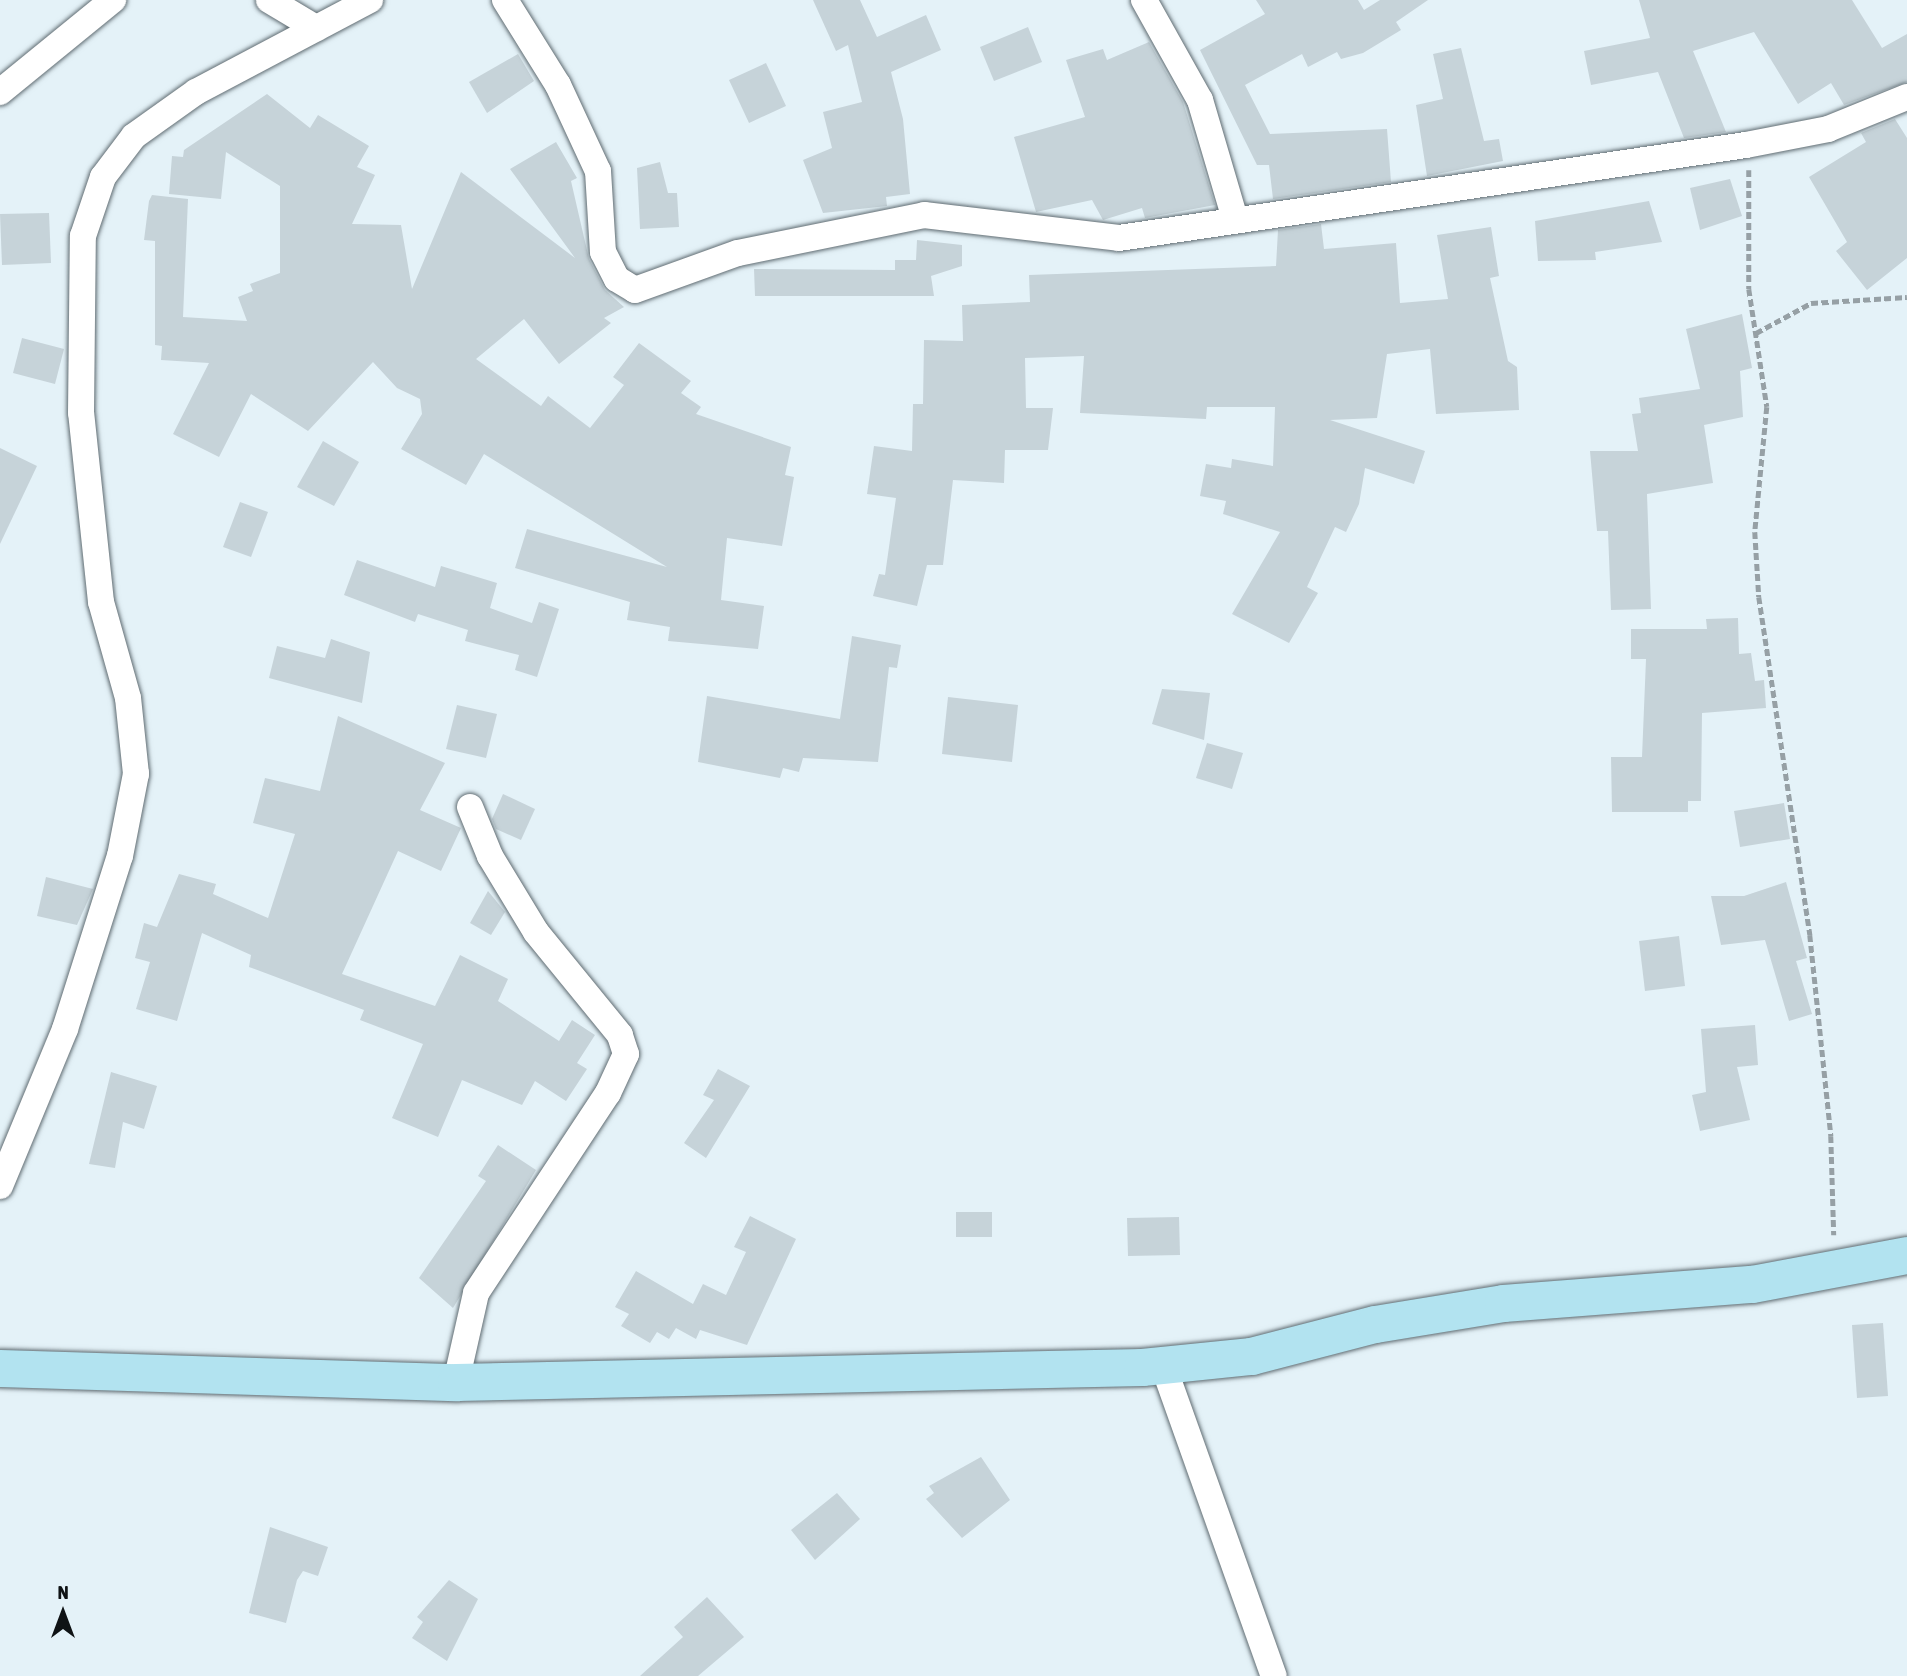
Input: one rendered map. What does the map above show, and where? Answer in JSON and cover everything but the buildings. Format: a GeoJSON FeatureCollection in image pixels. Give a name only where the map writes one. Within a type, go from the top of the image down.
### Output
{"type":"FeatureCollection","features":[{"type":"Feature","properties":{"kind":"street"},"geometry":{"type":"LineString","coordinates":[[0,92],[113,0]]}},
{"type":"Feature","properties":{"kind":"street"},"geometry":{"type":"LineString","coordinates":[[269,0],[316,28]]}},
{"type":"Feature","properties":{"kind":"street"},"geometry":{"type":"LineString","coordinates":[[0,1186],[65,1029],[120,856],[136,774],[128,698],[101,602],[81,413],[83,236],[103,177],[134,136],[196,92],[370,0]]}},
{"type":"Feature","properties":{"kind":"street"},"geometry":{"type":"LineString","coordinates":[[505,0],[558,85],[598,171],[599,240],[627,288],[646,288],[738,253],[924,215],[957,214],[1098,237],[1746,145],[1828,129],[1907,97]]}},
{"type":"Feature","properties":{"kind":"street"},"geometry":{"type":"LineString","coordinates":[[1144,0],[1200,100],[1236,219]]}},
{"type":"Feature","properties":{"kind":"street"},"geometry":{"type":"LineString","coordinates":[[456,1382],[476,1293],[608,1093],[626,1054],[620,1035],[536,932],[490,856],[470,807]]}},
{"type":"Feature","properties":{"kind":"street"},"geometry":{"type":"LineString","coordinates":[[0,1368],[456,1382],[1027,1373],[1163,1365],[1251,1356],[1375,1324],[1503,1303],[1752,1284],[1907,1255]]}},
{"type":"Feature","properties":{"kind":"street"},"geometry":{"type":"LineString","coordinates":[[1163,1365],[1274,1676]]}},
{"type":"Feature","properties":{"kind":"path"},"geometry":{"type":"LineString","coordinates":[[1746,145],[1756,333],[1767,407],[1755,532],[1759,597],[1810,935],[1831,1136],[1835,1270]]}},
{"type":"Feature","properties":{"kind":"path"},"geometry":{"type":"LineString","coordinates":[[1756,333],[1811,303],[1907,297]]}}]}
